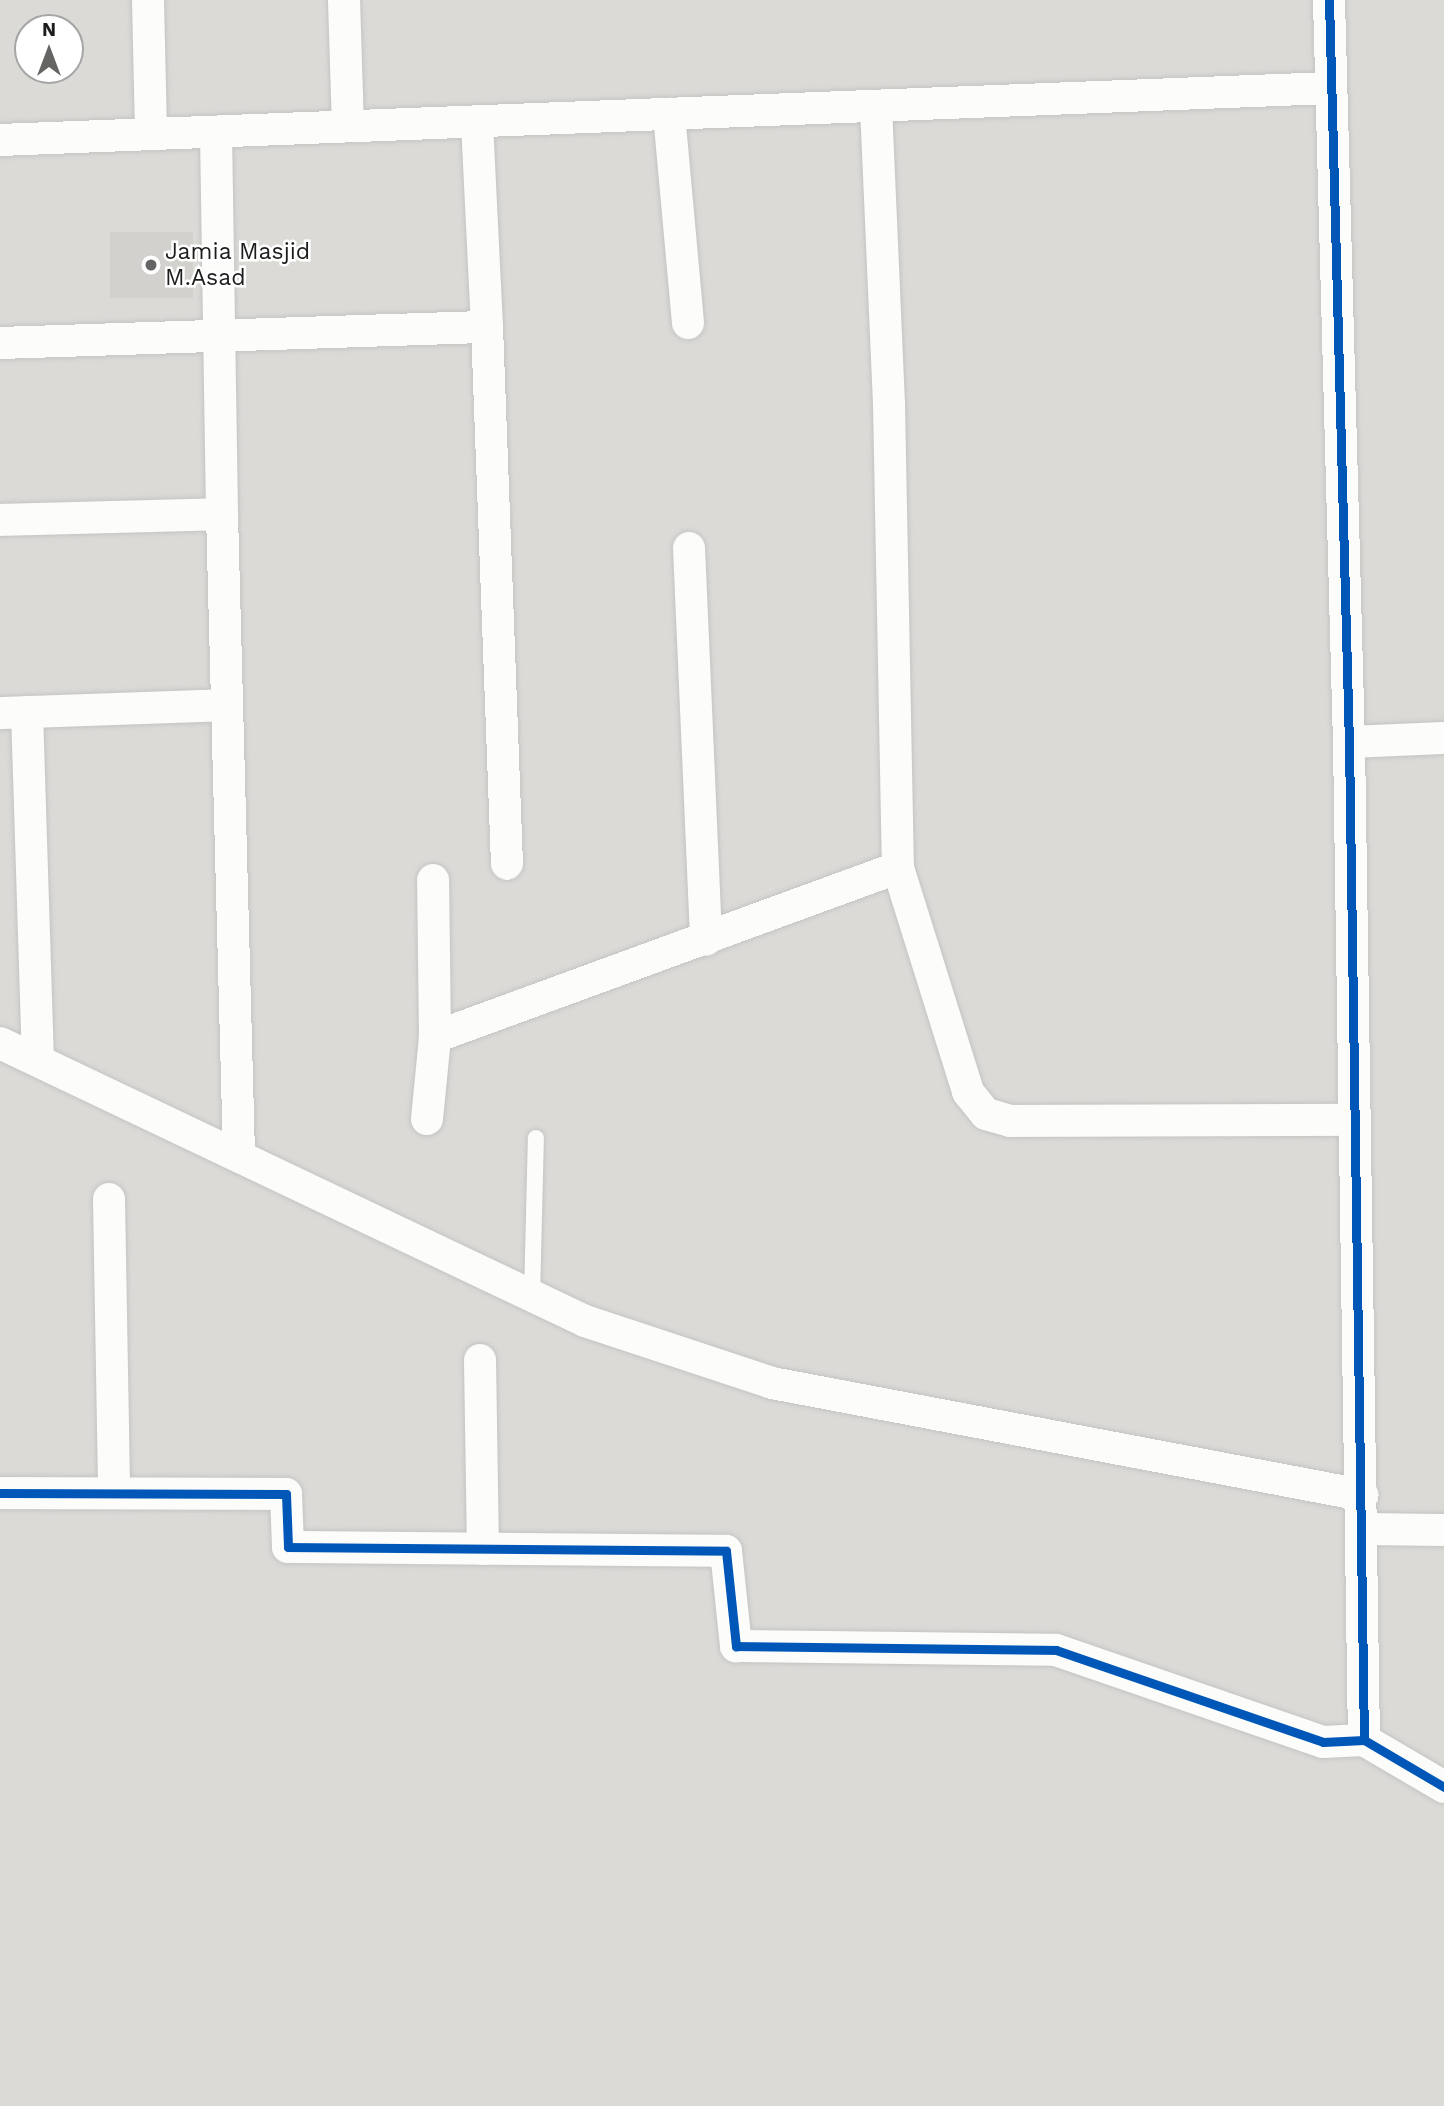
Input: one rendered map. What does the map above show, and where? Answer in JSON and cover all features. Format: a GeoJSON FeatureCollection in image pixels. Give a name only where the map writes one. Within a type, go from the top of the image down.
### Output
{"type":"FeatureCollection","features":[{"type":"Feature","properties":{"kind":"street"},"geometry":{"type":"LineString","coordinates":[[148,0],[151,134]]}},
{"type":"Feature","properties":{"kind":"street"},"geometry":{"type":"LineString","coordinates":[[344,0],[348,126]]}},
{"type":"Feature","properties":{"kind":"street"},"geometry":{"type":"LineString","coordinates":[[1329,0],[1329,88],[1349,741],[1363,1530],[1364,1740]]}},
{"type":"Feature","properties":{"kind":"street"},"geometry":{"type":"LineString","coordinates":[[0,140],[1329,88]]}},
{"type":"Feature","properties":{"kind":"street"},"geometry":{"type":"LineString","coordinates":[[876,106],[889,404],[898,868],[968,1093],[986,1114],[1010,1121],[1355,1121]]}},
{"type":"Feature","properties":{"kind":"street"},"geometry":{"type":"LineString","coordinates":[[669,114],[688,323]]}},
{"type":"Feature","properties":{"kind":"street"},"geometry":{"type":"LineString","coordinates":[[477,121],[507,864]]}},
{"type":"Feature","properties":{"kind":"street"},"geometry":{"type":"LineString","coordinates":[[216,132],[222,335],[222,514],[239,1154]]}},
{"type":"Feature","properties":{"kind":"street"},"geometry":{"type":"LineString","coordinates":[[0,343],[487,327]]}},
{"type":"Feature","properties":{"kind":"street"},"geometry":{"type":"LineString","coordinates":[[0,520],[222,514]]}},
{"type":"Feature","properties":{"kind":"street"},"geometry":{"type":"LineString","coordinates":[[689,548],[706,940]]}},
{"type":"Feature","properties":{"kind":"street"},"geometry":{"type":"LineString","coordinates":[[38,1060],[13,713],[227,705]]}},
{"type":"Feature","properties":{"kind":"street"},"geometry":{"type":"LineString","coordinates":[[1349,741],[1444,738]]}},
{"type":"Feature","properties":{"kind":"street"},"geometry":{"type":"LineString","coordinates":[[435,1037],[898,868]]}},
{"type":"Feature","properties":{"kind":"street"},"geometry":{"type":"LineString","coordinates":[[427,1119],[435,1037],[433,880]]}},
{"type":"Feature","properties":{"kind":"street"},"geometry":{"type":"LineString","coordinates":[[0,1043],[239,1154],[585,1321],[772,1383],[1362,1495]]}},
{"type":"Feature","properties":{"kind":"street"},"geometry":{"type":"LineString","coordinates":[[109,1199],[114,1493]]}},
{"type":"Feature","properties":{"kind":"street"},"geometry":{"type":"LineString","coordinates":[[480,1360],[483,1549]]}},
{"type":"Feature","properties":{"kind":"street"},"geometry":{"type":"LineString","coordinates":[[0,1493],[286,1494],[288,1548],[726,1551],[736,1646],[1056,1650],[1323,1742],[1364,1740],[1444,1787]]}},
{"type":"Feature","properties":{"kind":"street"},"geometry":{"type":"LineString","coordinates":[[1363,1530],[1444,1530]]}},
{"type":"Feature","properties":{"kind":"lane"},"geometry":{"type":"LineString","coordinates":[[532,1297],[536,1139]]}},
{"type":"Feature","properties":{"kind":"shaded area"},"geometry":{"type":"Polygon","coordinates":[[[0,0],[1444,0],[1444,2106],[0,2106],[0,0]]]}},
{"type":"Feature","properties":{"kind":"building","name":"Jamia Masjid M.Asad"},"geometry":{"type":"Polygon","coordinates":[[[110,232],[193,232],[193,298],[110,298],[110,232]]]}},
{"type":"Feature","properties":{"kind":"cycle path"},"geometry":{"type":"LineString","coordinates":[[1329,0],[1349,742],[1364,1740],[1444,1787]]}},
{"type":"Feature","properties":{"kind":"cycle path"},"geometry":{"type":"LineString","coordinates":[[0,1493],[286,1494],[288,1547],[726,1551],[736,1646],[1056,1650],[1323,1742],[1364,1740]]}},
{"type":"Feature","properties":{"kind":"place","name":"Jamia Masjid M.Asad"},"geometry":{"type":"Point","coordinates":[151,265]}}]}
